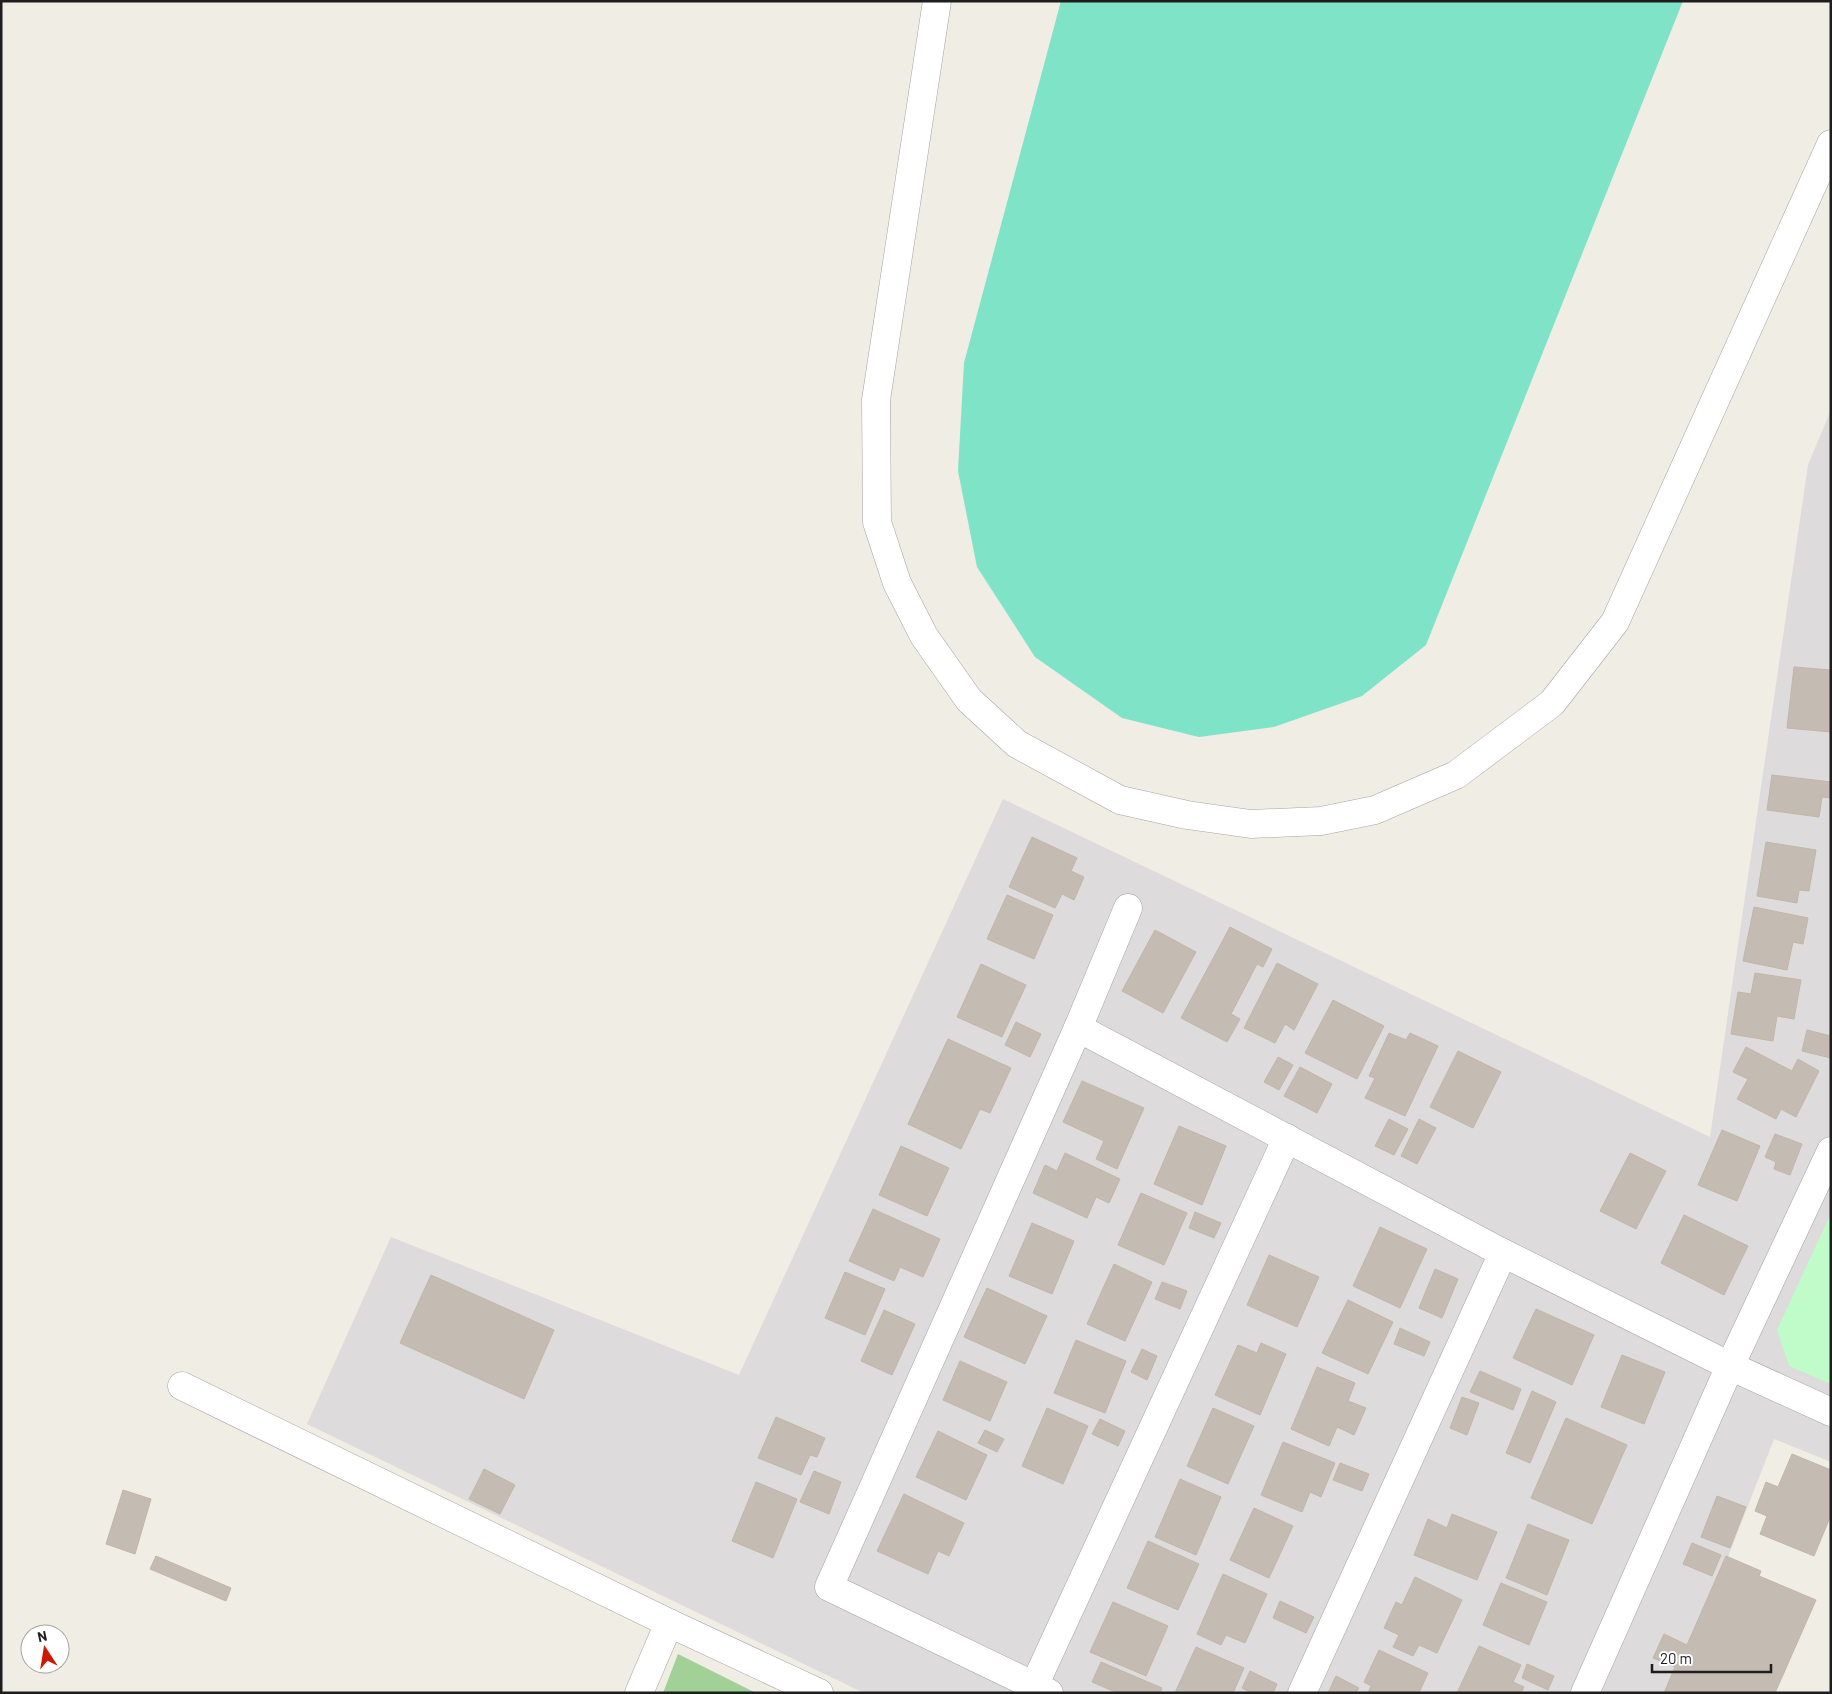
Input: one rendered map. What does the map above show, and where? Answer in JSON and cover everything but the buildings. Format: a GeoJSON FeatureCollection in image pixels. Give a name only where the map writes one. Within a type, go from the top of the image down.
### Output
{"type":"FeatureCollection","features":[{"type":"Feature","properties":{"kind":"street"},"geometry":{"type":"LineString","coordinates":[[937,1],[876,400],[877,522],[897,583],[924,636],[969,700],[1017,744],[1120,800],[1187,815],[1251,824],[1321,821],[1375,810],[1456,775],[1552,703],[1615,622],[1831,144]]}},
{"type":"Feature","properties":{"kind":"street"},"geometry":{"type":"LineString","coordinates":[[1128,908],[1078,1028],[829,1587],[1041,1689],[1287,1138]]}},
{"type":"Feature","properties":{"kind":"street"},"geometry":{"type":"LineString","coordinates":[[1078,1028],[1503,1253],[1730,1366],[1831,1412]]}},
{"type":"Feature","properties":{"kind":"street"},"geometry":{"type":"LineString","coordinates":[[1585,1693],[1730,1366],[1831,1151]]}},
{"type":"Feature","properties":{"kind":"street"},"geometry":{"type":"LineString","coordinates":[[1302,1693],[1503,1253]]}},
{"type":"Feature","properties":{"kind":"street"},"geometry":{"type":"LineString","coordinates":[[182,1386],[669,1623],[820,1693]]}},
{"type":"Feature","properties":{"kind":"street"},"geometry":{"type":"LineString","coordinates":[[639,1693],[669,1623]]}},
{"type":"Feature","properties":{"kind":"shaded area"},"geometry":{"type":"Polygon","coordinates":[[[1831,410],[1831,1462],[1774,1439],[1675,1693],[864,1693],[307,1424],[391,1237],[739,1375],[1003,799],[1710,1137],[1808,465],[1831,410]]]}},
{"type":"Feature","properties":{"kind":"green space"},"geometry":{"type":"Polygon","coordinates":[[[1061,1],[1683,1],[1426,645],[1362,696],[1274,727],[1199,737],[1122,718],[1035,657],[977,567],[958,471],[964,363],[1061,1]]]}},
{"type":"Feature","properties":{"kind":"green space"},"geometry":{"type":"Polygon","coordinates":[[[1831,1213],[1831,1384],[1789,1366],[1777,1330],[1831,1213]]]}},
{"type":"Feature","properties":{"kind":"green space"},"geometry":{"type":"Polygon","coordinates":[[[678,1654],[756,1693],[663,1693],[678,1654]]]}}]}
